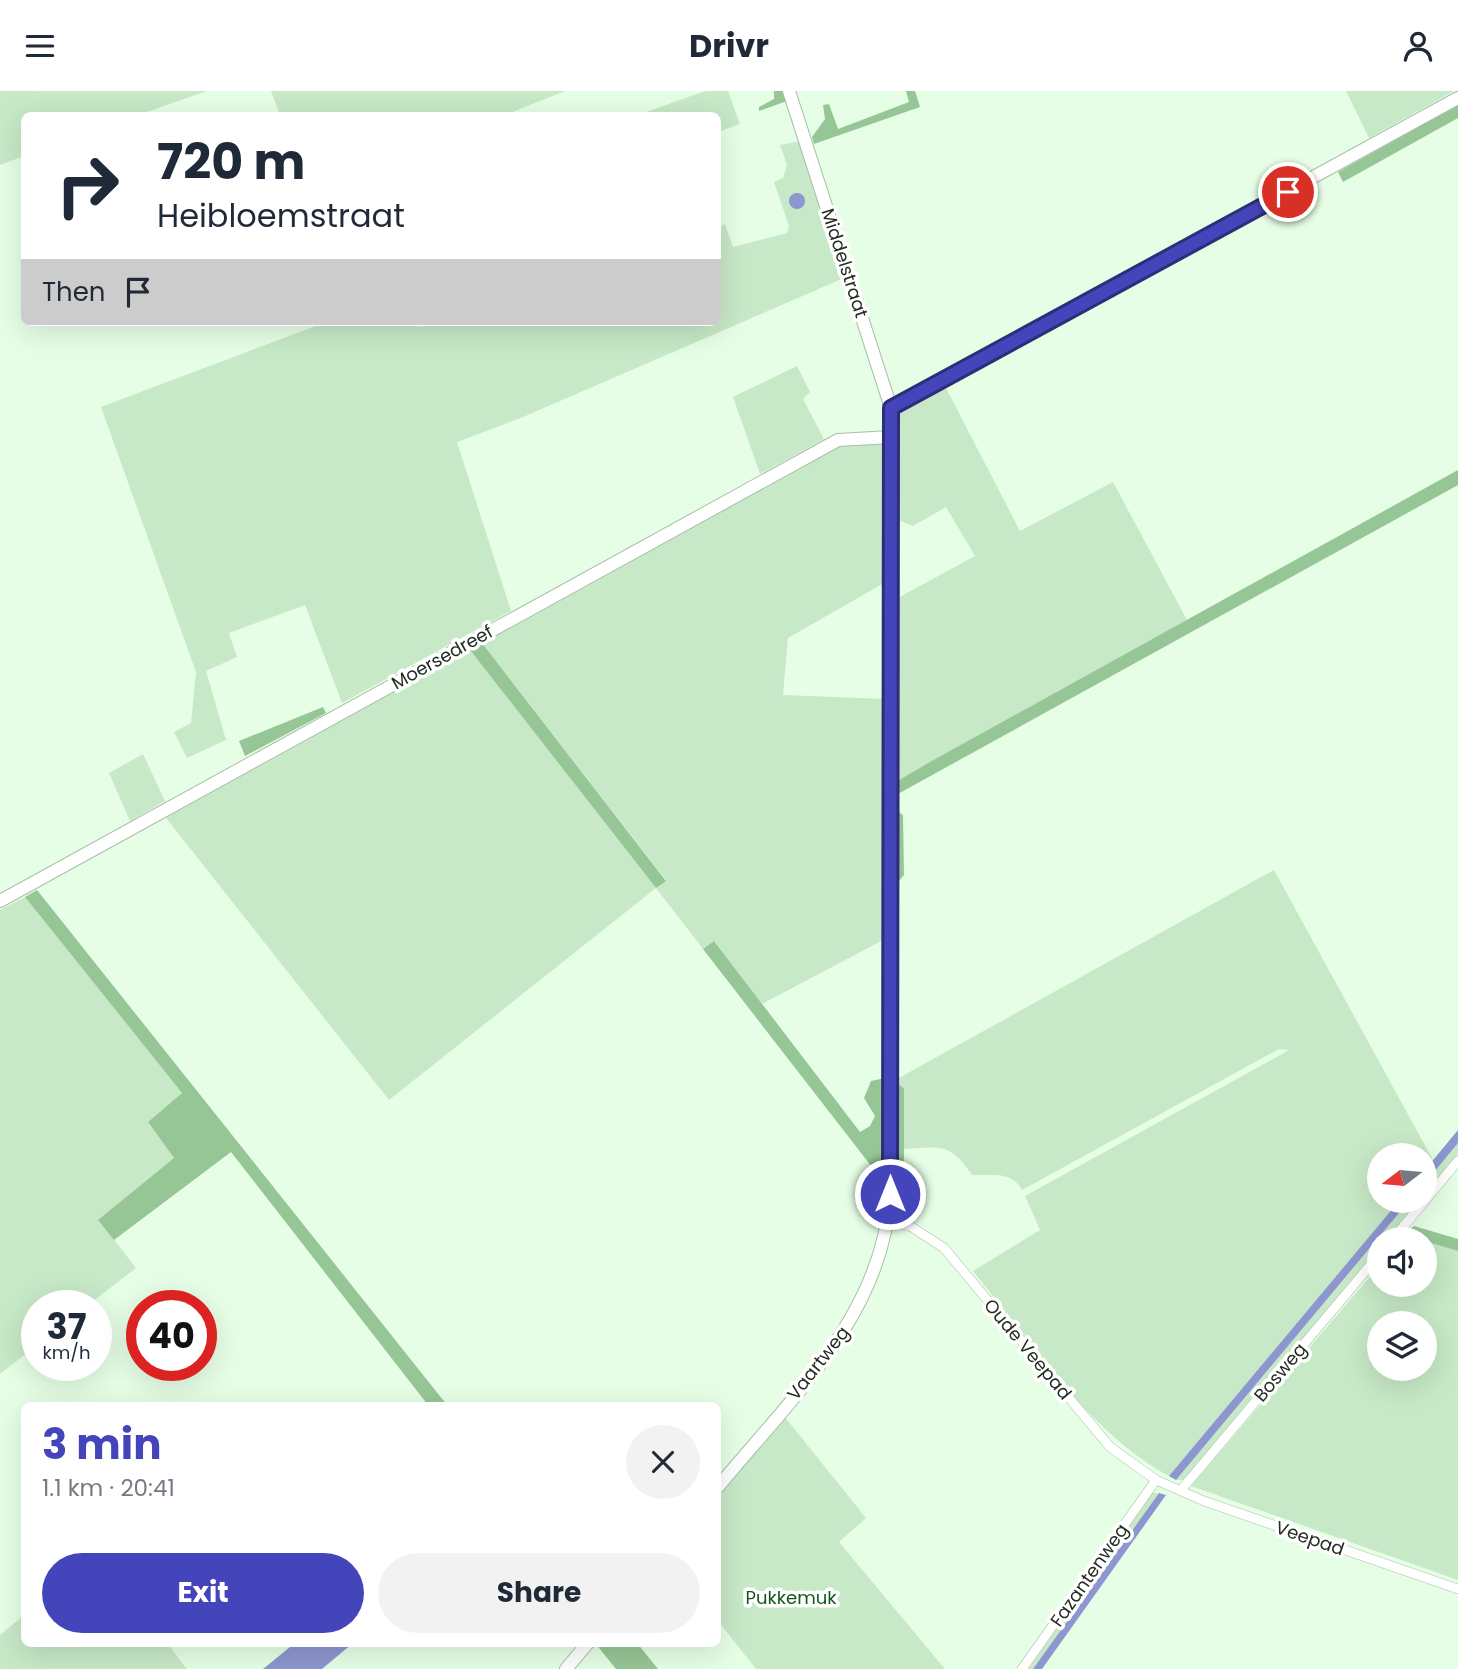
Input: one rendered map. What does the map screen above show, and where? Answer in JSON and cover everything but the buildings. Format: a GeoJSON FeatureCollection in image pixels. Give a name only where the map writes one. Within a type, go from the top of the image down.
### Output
{"type":"FeatureCollection","features":[{"type":"Feature","properties":{"kind":"street","name":"Middelstraat"},"geometry":{"type":"LineString","coordinates":[[789,91],[891,408],[891,437]]}},
{"type":"Feature","properties":{"kind":"street"},"geometry":{"type":"LineString","coordinates":[[891,408],[1458,98]]}},
{"type":"Feature","properties":{"kind":"street","name":"Moersedreef"},"geometry":{"type":"LineString","coordinates":[[0,901],[838,440],[891,437]]}},
{"type":"Feature","properties":{"kind":"street","name":"Vaartweg"},"geometry":{"type":"LineString","coordinates":[[721,1483],[828,1355],[859,1308],[876,1269],[888,1221],[891,437]]}},
{"type":"Feature","properties":{"kind":"street"},"geometry":{"type":"LineString","coordinates":[[1402,1227],[1458,1161]]}},
{"type":"Feature","properties":{"kind":"street","name":"Oude Veepad"},"geometry":{"type":"LineString","coordinates":[[888,1221],[910,1226],[944,1248],[1110,1447],[1160,1482]]}},
{"type":"Feature","properties":{"kind":"street","name":"Bosweg"},"geometry":{"type":"LineString","coordinates":[[1181,1490],[1367,1269]]}},
{"type":"Feature","properties":{"kind":"street","name":"Veepad"},"geometry":{"type":"LineString","coordinates":[[1160,1482],[1204,1501],[1458,1590]]}},
{"type":"Feature","properties":{"kind":"street","name":"Fazantenweg"},"geometry":{"type":"LineString","coordinates":[[1022,1669],[1160,1482]]}},
{"type":"Feature","properties":{"kind":"street"},"geometry":{"type":"LineString","coordinates":[[566,1669],[585,1647]]}},
{"type":"Feature","properties":{"kind":"green space"},"geometry":{"type":"Polygon","coordinates":[[[0,91],[207,91],[147,112],[21,112],[21,157],[0,165],[0,91]]]}},
{"type":"Feature","properties":{"kind":"green space"},"geometry":{"type":"Polygon","coordinates":[[[271,91],[565,91],[512,112],[279,112],[271,91]]]}},
{"type":"Feature","properties":{"kind":"green space"},"geometry":{"type":"Polygon","coordinates":[[[705,91],[728,91],[740,124],[721,131],[721,112],[646,112],[705,91]]]}},
{"type":"Feature","properties":{"kind":"green space"},"geometry":{"type":"Polygon","coordinates":[[[774,91],[784,91],[787,101],[759,111],[759,107],[774,99],[774,91]]]}},
{"type":"Feature","properties":{"kind":"green space"},"geometry":{"type":"Polygon","coordinates":[[[906,91],[915,91],[920,107],[814,144],[812,137],[825,119],[823,105],[829,104],[838,129],[909,102],[906,91]]]}},
{"type":"Feature","properties":{"kind":"green space"},"geometry":{"type":"Polygon","coordinates":[[[1346,91],[1454,91],[1369,138],[1346,91]]]}},
{"type":"Feature","properties":{"kind":"green space"},"geometry":{"type":"Polygon","coordinates":[[[1458,105],[1458,118],[1343,182],[1338,172],[1458,105]]]}},
{"type":"Feature","properties":{"kind":"green space"},"geometry":{"type":"Polygon","coordinates":[[[800,141],[844,278],[523,417],[457,442],[511,611],[342,703],[305,605],[229,633],[237,657],[206,671],[226,740],[187,758],[174,732],[191,723],[196,672],[101,407],[315,326],[721,326],[721,226],[725,224],[733,247],[787,233],[789,226],[774,182],[783,178],[787,165],[780,145],[800,141]]]}},
{"type":"Feature","properties":{"kind":"green space"},"geometry":{"type":"Polygon","coordinates":[[[797,366],[810,392],[803,399],[824,439],[760,474],[733,397],[797,366]]]}},
{"type":"Feature","properties":{"kind":"green space"},"geometry":{"type":"Polygon","coordinates":[[[946,388],[1020,531],[1113,482],[1187,620],[896,782],[896,599],[975,556],[946,507],[913,526],[896,519],[896,416],[946,388]]]}},
{"type":"Feature","properties":{"kind":"green space"},"geometry":{"type":"Polygon","coordinates":[[[881,442],[885,447],[884,583],[788,638],[783,695],[885,699],[885,939],[762,1004],[715,942],[703,949],[656,888],[666,880],[482,643],[840,443],[881,442]]]}},
{"type":"Feature","properties":{"kind":"green space"},"geometry":{"type":"Polygon","coordinates":[[[1458,470],[1458,485],[896,795],[896,782],[930,762],[1458,470]]]}},
{"type":"Feature","properties":{"kind":"green space"},"geometry":{"type":"Polygon","coordinates":[[[482,643],[666,881],[656,888],[470,650],[482,643]]]}},
{"type":"Feature","properties":{"kind":"green space"},"geometry":{"type":"Polygon","coordinates":[[[470,650],[656,888],[389,1100],[166,818],[470,650]]]}},
{"type":"Feature","properties":{"kind":"green space"},"geometry":{"type":"Polygon","coordinates":[[[323,707],[326,713],[245,756],[239,741],[323,707]]]}},
{"type":"Feature","properties":{"kind":"green space"},"geometry":{"type":"Polygon","coordinates":[[[143,754],[165,801],[130,821],[109,773],[143,754]]]}},
{"type":"Feature","properties":{"kind":"green space"},"geometry":{"type":"Polygon","coordinates":[[[896,810],[903,815],[904,875],[897,883],[896,810]]]}},
{"type":"Feature","properties":{"kind":"green space"},"geometry":{"type":"Polygon","coordinates":[[[1274,870],[1424,1143],[1367,1143],[1367,1213],[1389,1213],[1377,1227],[1367,1227],[1367,1239],[1169,1476],[1139,1457],[1086,1410],[973,1271],[1040,1230],[1025,1196],[1289,1050],[1279,1049],[1022,1190],[1007,1177],[972,1175],[957,1157],[943,1149],[904,1149],[904,1088],[897,1084],[897,1079],[1274,870]]]}},
{"type":"Feature","properties":{"kind":"green space"},"geometry":{"type":"Polygon","coordinates":[[[37,890],[445,1402],[426,1402],[231,1152],[114,1240],[98,1220],[174,1158],[148,1122],[182,1093],[25,897],[37,890]]]}},
{"type":"Feature","properties":{"kind":"green space"},"geometry":{"type":"Polygon","coordinates":[[[25,897],[182,1093],[148,1122],[174,1158],[99,1220],[136,1268],[107,1290],[21,1290],[21,1358],[0,1374],[0,910],[25,897]]]}},
{"type":"Feature","properties":{"kind":"green space"},"geometry":{"type":"Polygon","coordinates":[[[714,941],[860,1132],[870,1126],[875,1116],[864,1098],[871,1081],[885,1078],[882,1180],[703,949],[714,941]]]}},
{"type":"Feature","properties":{"kind":"green space"},"geometry":{"type":"Polygon","coordinates":[[[897,1084],[904,1088],[904,1214],[897,1203],[897,1084]]]}},
{"type":"Feature","properties":{"kind":"green space"},"geometry":{"type":"Polygon","coordinates":[[[1458,1143],[1458,1154],[1437,1179],[1437,1168],[1458,1143]]]}},
{"type":"Feature","properties":{"kind":"green space"},"geometry":{"type":"Polygon","coordinates":[[[1399,1213],[1409,1213],[1397,1227],[1387,1227],[1399,1213]]]}},
{"type":"Feature","properties":{"kind":"green space"},"geometry":{"type":"Polygon","coordinates":[[[1437,1233],[1458,1239],[1458,1251],[1437,1245],[1437,1233]]]}},
{"type":"Feature","properties":{"kind":"green space"},"geometry":{"type":"Polygon","coordinates":[[[1437,1245],[1458,1251],[1458,1580],[1191,1486],[1367,1280],[1367,1297],[1437,1297],[1437,1245]]]}},
{"type":"Feature","properties":{"kind":"green space"},"geometry":{"type":"Polygon","coordinates":[[[1367,1251],[1367,1262],[1184,1480],[1176,1480],[1367,1251]]]}},
{"type":"Feature","properties":{"kind":"green space","name":"Pukkemuk"},"geometry":{"type":"Polygon","coordinates":[[[784,1416],[866,1518],[839,1542],[945,1669],[756,1669],[721,1625],[721,1494],[784,1416]]]}},
{"type":"Feature","properties":{"kind":"green space"},"geometry":{"type":"Polygon","coordinates":[[[1151,1493],[1159,1493],[1033,1669],[1028,1669],[1151,1493]]]}},
{"type":"Feature","properties":{"kind":"green space"},"geometry":{"type":"Polygon","coordinates":[[[21,1618],[21,1647],[170,1647],[187,1669],[0,1669],[0,1635],[21,1618]]]}},
{"type":"Feature","properties":{"kind":"green space"},"geometry":{"type":"Polygon","coordinates":[[[598,1647],[640,1647],[658,1669],[616,1669],[598,1647]]]}},
{"type":"Feature","properties":{"kind":"water"},"geometry":{"type":"Polygon","coordinates":[[[797,193],[805,201],[797,209],[789,201],[797,193]]]}},
{"type":"Feature","properties":{"kind":"water"},"geometry":{"type":"Polygon","coordinates":[[[1458,1130],[1458,1143],[1437,1168],[1437,1155],[1458,1130]]]}},
{"type":"Feature","properties":{"kind":"water"},"geometry":{"type":"Polygon","coordinates":[[[1389,1213],[1399,1213],[1387,1227],[1377,1227],[1389,1213]]]}},
{"type":"Feature","properties":{"kind":"water"},"geometry":{"type":"Polygon","coordinates":[[[1367,1239],[1367,1251],[1176,1480],[1169,1476],[1367,1239]]]}},
{"type":"Feature","properties":{"kind":"water"},"geometry":{"type":"Polygon","coordinates":[[[1159,1493],[1166,1495],[1042,1669],[1033,1669],[1159,1493]]]}},
{"type":"Feature","properties":{"kind":"water"},"geometry":{"type":"Polygon","coordinates":[[[290,1647],[348,1647],[322,1669],[263,1669],[290,1647]]]}},
{"type":"Feature","properties":{"kind":"route"},"geometry":{"type":"LineString","coordinates":[[890,1194],[891,408],[1288,192]]}}]}
